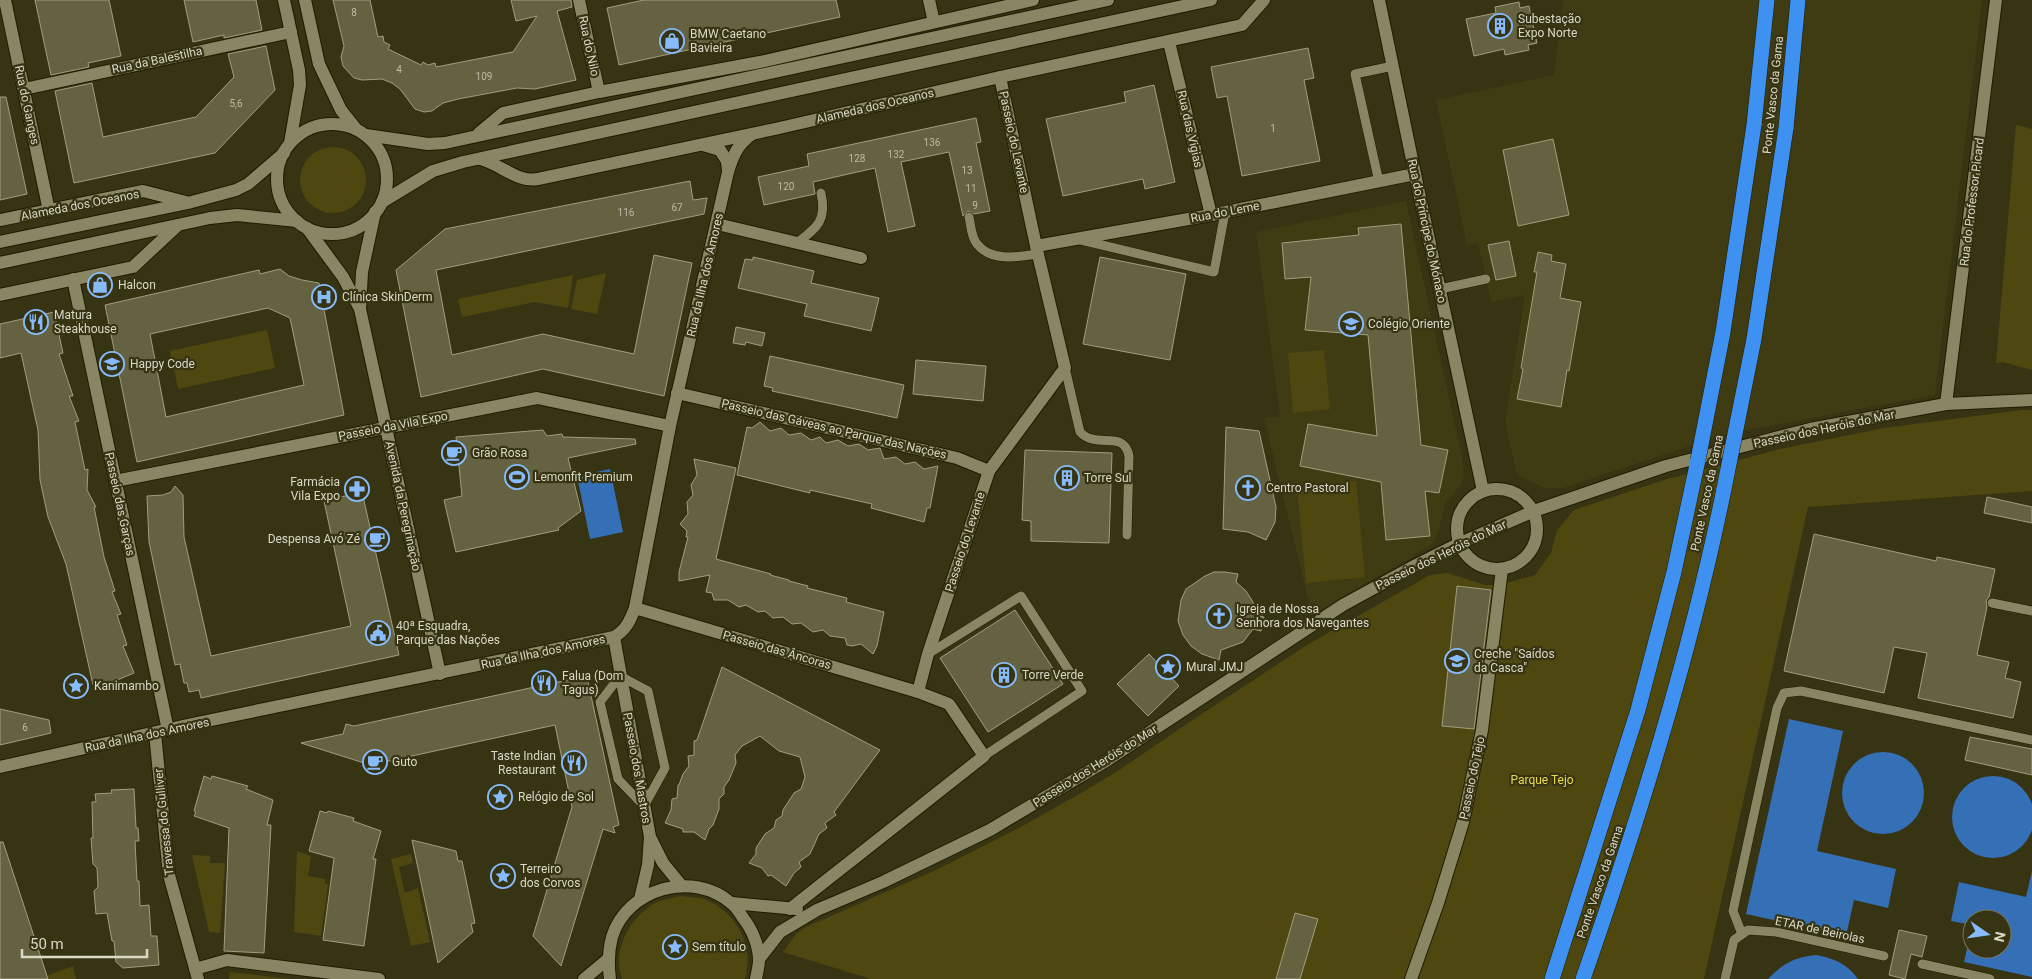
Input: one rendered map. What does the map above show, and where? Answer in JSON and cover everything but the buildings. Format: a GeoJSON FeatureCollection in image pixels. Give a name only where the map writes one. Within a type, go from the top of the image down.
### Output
{"type":"FeatureCollection","features":[{"type":"Feature","properties":{"kind":"highway","name":"Ponte Vasco da Gama"},"geometry":{"type":"LineString","coordinates":[[1552,979],[1638,710],[1674,572],[1723,332],[1754,125],[1767,0]]}},
{"type":"Feature","properties":{"kind":"highway","name":"Ponte Vasco da Gama"},"geometry":{"type":"LineString","coordinates":[[1583,979],[1626,857],[1665,728],[1694,623],[1718,518],[1754,339],[1770,241],[1786,128],[1798,0]]}},
{"type":"Feature","properties":{"kind":"street","name":"Rua do Ganges"},"geometry":{"type":"LineString","coordinates":[[5,0],[49,211]]}},
{"type":"Feature","properties":{"kind":"street"},"geometry":{"type":"LineString","coordinates":[[284,0],[299,70],[300,85],[287,148],[278,173],[280,194],[284,204],[302,224]]}},
{"type":"Feature","properties":{"kind":"street"},"geometry":{"type":"LineString","coordinates":[[305,0],[319,64],[342,110],[361,132],[375,144],[386,166],[386,190],[379,207]]}},
{"type":"Feature","properties":{"kind":"street","name":"Rua do Nilo"},"geometry":{"type":"LineString","coordinates":[[580,0],[599,92]]}},
{"type":"Feature","properties":{"kind":"street"},"geometry":{"type":"LineString","coordinates":[[929,0],[934,22]]}},
{"type":"Feature","properties":{"kind":"street"},"geometry":{"type":"LineString","coordinates":[[477,135],[503,113],[599,92],[760,62],[1033,0]]}},
{"type":"Feature","properties":{"kind":"street"},"geometry":{"type":"LineString","coordinates":[[287,148],[309,129],[332,124],[361,132],[428,144],[445,143],[1108,0]]}},
{"type":"Feature","properties":{"kind":"street"},"geometry":{"type":"LineString","coordinates":[[0,264],[178,224],[237,215],[302,224],[327,233],[349,231],[368,220],[379,207],[433,171],[478,159],[1212,0]]}},
{"type":"Feature","properties":{"kind":"street","name":"Alameda dos Oceanos"},"geometry":{"type":"LineString","coordinates":[[478,159],[491,162],[516,176],[532,180],[752,134],[1000,77],[1242,25],[1264,0]]}},
{"type":"Feature","properties":{"kind":"street","name":"Rua do Príncipe do Mónaco"},"geometry":{"type":"LineString","coordinates":[[1379,0],[1483,491]]}},
{"type":"Feature","properties":{"kind":"street","name":"Rua do Professor Picard"},"geometry":{"type":"LineString","coordinates":[[1946,404],[1996,0]]}},
{"type":"Feature","properties":{"kind":"street","name":"Rua da Balestilha"},"geometry":{"type":"LineString","coordinates":[[24,89],[290,32]]}},
{"type":"Feature","properties":{"kind":"street","name":"Rua das Vigias"},"geometry":{"type":"LineString","coordinates":[[1169,42],[1211,215]]}},
{"type":"Feature","properties":{"kind":"street","name":"Passeio do Levante"},"geometry":{"type":"LineString","coordinates":[[918,692],[928,654],[989,470],[1065,368],[1036,250],[1000,77]]}},
{"type":"Feature","properties":{"kind":"street","name":"Rua da Ilha dos Amores"},"geometry":{"type":"LineString","coordinates":[[0,767],[614,637],[622,632],[629,624],[635,608],[670,426],[728,172],[737,148],[743,140],[752,134]]}},
{"type":"Feature","properties":{"kind":"street"},"geometry":{"type":"LineString","coordinates":[[702,144],[720,150],[727,161],[728,172]]}},
{"type":"Feature","properties":{"kind":"street","name":"Alameda dos Oceanos"},"geometry":{"type":"LineString","coordinates":[[0,242],[188,203],[236,190],[248,184],[287,148]]}},
{"type":"Feature","properties":{"kind":"street","name":"Rua do Leme"},"geometry":{"type":"LineString","coordinates":[[1036,250],[1074,238],[1211,215],[1415,174]]}},
{"type":"Feature","properties":{"kind":"street","name":"Alameda dos Oceanos"},"geometry":{"type":"LineString","coordinates":[[0,220],[143,192],[188,203]]}},
{"type":"Feature","properties":{"kind":"street","name":"Avenida da Peregrinação"},"geometry":{"type":"LineString","coordinates":[[379,207],[362,272],[360,309],[440,674]]}},
{"type":"Feature","properties":{"kind":"street"},"geometry":{"type":"LineString","coordinates":[[0,294],[133,267],[178,224]]}},
{"type":"Feature","properties":{"kind":"street","name":"Avenida da Peregrinação"},"geometry":{"type":"LineString","coordinates":[[302,224],[343,277],[360,309]]}},
{"type":"Feature","properties":{"kind":"street"},"geometry":{"type":"LineString","coordinates":[[717,224],[861,258]]}},
{"type":"Feature","properties":{"kind":"street","name":"Passeio das Garças"},"geometry":{"type":"LineString","coordinates":[[73,279],[168,730]]}},
{"type":"Feature","properties":{"kind":"street","name":"Passeio das Gáveas ao Parque das Nações"},"geometry":{"type":"LineString","coordinates":[[678,393],[957,458],[989,470]]}},
{"type":"Feature","properties":{"kind":"street","name":"Passeio da Vila Expo"},"geometry":{"type":"LineString","coordinates":[[115,481],[538,398],[670,426]]}},
{"type":"Feature","properties":{"kind":"street","name":"Passeio dos Heróis do Mar"},"geometry":{"type":"LineString","coordinates":[[759,959],[780,932],[816,910],[883,882],[990,830],[1106,761],[1343,605],[1458,544],[1534,511],[1666,466],[1810,429],[1946,404],[2032,400]]}},
{"type":"Feature","properties":{"kind":"street"},"geometry":{"type":"LineString","coordinates":[[1499,489],[1514,492],[1523,498],[1534,511],[1537,536],[1534,546],[1521,562],[1502,569],[1482,567],[1474,562],[1458,544],[1457,528],[1462,510],[1475,496],[1483,491],[1499,489]]}},
{"type":"Feature","properties":{"kind":"street","name":"Passeio do Tejo"},"geometry":{"type":"LineString","coordinates":[[1411,979],[1438,903],[1463,822],[1482,730],[1502,569]]}},
{"type":"Feature","properties":{"kind":"street","name":"Passeio das Âncoras"},"geometry":{"type":"LineString","coordinates":[[635,608],[918,692]]}},
{"type":"Feature","properties":{"kind":"street","name":"Passeio dos Mastros"},"geometry":{"type":"LineString","coordinates":[[614,637],[650,837],[648,865],[640,899]]}},
{"type":"Feature","properties":{"kind":"street"},"geometry":{"type":"LineString","coordinates":[[790,909],[984,756],[950,704],[918,692]]}},
{"type":"Feature","properties":{"kind":"street","name":"Travessa do Gulliver"},"geometry":{"type":"LineString","coordinates":[[155,733],[168,875],[196,974]]}},
{"type":"Feature","properties":{"kind":"street"},"geometry":{"type":"LineString","coordinates":[[650,837],[663,863],[681,886]]}},
{"type":"Feature","properties":{"kind":"street"},"geometry":{"type":"LineString","coordinates":[[610,979],[608,959],[612,936],[621,919],[640,899],[659,890],[681,886],[708,890],[732,903],[816,910]]}},
{"type":"Feature","properties":{"kind":"street"},"geometry":{"type":"LineString","coordinates":[[732,903],[751,928],[759,959],[756,979]]}},
{"type":"Feature","properties":{"kind":"street"},"geometry":{"type":"LineString","coordinates":[[584,979],[608,959]]}},
{"type":"Feature","properties":{"kind":"street"},"geometry":{"type":"LineString","coordinates":[[196,974],[227,960],[379,979]]}},
{"type":"Feature","properties":{"kind":"lane"},"geometry":{"type":"LineString","coordinates":[[1378,182],[1355,74],[1393,66]]}},
{"type":"Feature","properties":{"kind":"lane"},"geometry":{"type":"LineString","coordinates":[[797,243],[819,223],[823,215],[821,193]]}},
{"type":"Feature","properties":{"kind":"lane"},"geometry":{"type":"LineString","coordinates":[[1074,238],[1214,272],[1226,212]]}},
{"type":"Feature","properties":{"kind":"lane"},"geometry":{"type":"LineString","coordinates":[[969,217],[977,244],[991,254],[1012,258],[1036,250]]}},
{"type":"Feature","properties":{"kind":"lane"},"geometry":{"type":"LineString","coordinates":[[1440,289],[1486,279]]}},
{"type":"Feature","properties":{"kind":"lane"},"geometry":{"type":"LineString","coordinates":[[1065,368],[1080,432],[1092,441],[1123,442],[1127,448],[1127,535]]}},
{"type":"Feature","properties":{"kind":"lane"},"geometry":{"type":"LineString","coordinates":[[928,654],[1021,596],[1082,691],[984,756]]}},
{"type":"Feature","properties":{"kind":"lane"},"geometry":{"type":"LineString","coordinates":[[1992,603],[2032,611]]}},
{"type":"Feature","properties":{"kind":"lane"},"geometry":{"type":"LineString","coordinates":[[620,676],[648,691],[665,768],[644,806],[618,779],[600,702],[620,676]]}},
{"type":"Feature","properties":{"kind":"lane"},"geometry":{"type":"LineString","coordinates":[[1725,979],[1734,940],[1742,934],[1733,911],[1776,708],[1784,693],[1800,690],[2032,740]]}},
{"type":"Feature","properties":{"kind":"lane","name":"ETAR de Beirolas"},"geometry":{"type":"LineString","coordinates":[[1742,934],[1748,930],[1776,932],[1884,956]]}},
{"type":"Feature","properties":{"kind":"lane"},"geometry":{"type":"LineString","coordinates":[[1922,964],[1990,979]]}},
{"type":"Feature","properties":{"kind":"shaded area"},"geometry":{"type":"Polygon","coordinates":[[[1563,0],[1982,0],[1935,395],[1726,434],[1563,488],[1545,488],[1517,475],[1505,422],[1525,295],[1491,302],[1478,243],[1467,245],[1436,100],[1554,75],[1563,0]]]}},
{"type":"Feature","properties":{"kind":"shaded area","name":"Colégio Oriente"},"geometry":{"type":"Polygon","coordinates":[[[1406,201],[1462,457],[1464,476],[1461,485],[1445,504],[1438,533],[1430,546],[1312,615],[1264,418],[1280,416],[1256,232],[1406,201]]]}},
{"type":"Feature","properties":{"kind":"green space"},"geometry":{"type":"Polygon","coordinates":[[[2016,125],[2032,129],[2032,370],[2003,362],[1996,363],[2016,125]]]}},
{"type":"Feature","properties":{"kind":"green space"},"geometry":{"type":"Polygon","coordinates":[[[333,147],[345,150],[356,157],[363,168],[366,180],[363,192],[356,203],[345,210],[333,213],[321,210],[310,203],[303,192],[300,180],[303,168],[310,157],[321,150],[333,147]]]}},
{"type":"Feature","properties":{"kind":"green space"},"geometry":{"type":"Polygon","coordinates":[[[606,273],[597,314],[571,309],[577,280],[606,273]]]}},
{"type":"Feature","properties":{"kind":"green space"},"geometry":{"type":"Polygon","coordinates":[[[573,275],[568,308],[535,302],[462,317],[458,299],[573,275]]]}},
{"type":"Feature","properties":{"kind":"green space"},"geometry":{"type":"Polygon","coordinates":[[[267,330],[275,368],[178,389],[170,351],[267,330]]]}},
{"type":"Feature","properties":{"kind":"green space"},"geometry":{"type":"Polygon","coordinates":[[[1324,350],[1330,409],[1293,413],[1288,353],[1324,350]]]}},
{"type":"Feature","properties":{"kind":"green space","name":"Parque Tejo"},"geometry":{"type":"Polygon","coordinates":[[[2032,410],[2032,491],[1808,507],[1704,979],[871,979],[783,952],[796,934],[806,927],[936,870],[1019,828],[1081,793],[1118,771],[1307,645],[1430,575],[1447,573],[1485,585],[1500,585],[1535,575],[1551,553],[1557,530],[1574,510],[1664,480],[1780,449],[1884,428],[2032,410]]]}},
{"type":"Feature","properties":{"kind":"green space"},"geometry":{"type":"Polygon","coordinates":[[[1356,481],[1365,577],[1306,583],[1297,487],[1356,481]]]}},
{"type":"Feature","properties":{"kind":"green space"},"geometry":{"type":"Polygon","coordinates":[[[297,851],[311,856],[308,876],[325,879],[325,884],[328,884],[321,936],[294,932],[297,851]]]}},
{"type":"Feature","properties":{"kind":"green space"},"geometry":{"type":"Polygon","coordinates":[[[411,854],[413,863],[399,867],[405,893],[418,888],[430,942],[411,946],[391,859],[411,854]]]}},
{"type":"Feature","properties":{"kind":"green space"},"geometry":{"type":"Polygon","coordinates":[[[192,855],[210,856],[210,863],[225,863],[220,933],[209,932],[192,855]]]}},
{"type":"Feature","properties":{"kind":"green space"},"geometry":{"type":"Polygon","coordinates":[[[680,896],[704,899],[725,912],[734,921],[745,942],[747,967],[745,979],[622,979],[619,968],[621,945],[632,925],[639,916],[657,902],[680,896]]]}},
{"type":"Feature","properties":{"kind":"green space"},"geometry":{"type":"Polygon","coordinates":[[[73,966],[76,979],[38,979],[73,966]]]}},
{"type":"Feature","properties":{"kind":"green space"},"geometry":{"type":"Polygon","coordinates":[[[230,972],[291,979],[229,979],[230,972]]]}},
{"type":"Feature","properties":{"kind":"water"},"geometry":{"type":"Polygon","coordinates":[[[610,469],[623,532],[590,539],[577,476],[610,469]]]}},
{"type":"Feature","properties":{"kind":"water"},"geometry":{"type":"Polygon","coordinates":[[[1789,719],[1843,731],[1817,851],[1896,869],[1888,908],[1854,900],[1846,936],[1746,914],[1789,719]]]}},
{"type":"Feature","properties":{"kind":"water"},"geometry":{"type":"Polygon","coordinates":[[[1883,752],[1899,755],[1912,764],[1921,777],[1924,793],[1921,809],[1912,822],[1899,831],[1883,834],[1867,831],[1854,822],[1845,809],[1842,793],[1845,777],[1854,764],[1867,755],[1883,752]]]}},
{"type":"Feature","properties":{"kind":"water"},"geometry":{"type":"Polygon","coordinates":[[[1993,776],[2009,779],[2022,788],[2031,801],[2034,817],[2031,833],[2022,846],[2009,855],[1993,858],[1977,855],[1964,846],[1955,833],[1952,817],[1955,801],[1964,788],[1977,779],[1993,776]]]}},
{"type":"Feature","properties":{"kind":"water"},"geometry":{"type":"Polygon","coordinates":[[[2032,871],[2032,977],[1964,962],[1965,959],[2012,959],[2012,909],[1962,909],[1962,923],[1951,921],[1959,882],[2026,897],[2032,871]]]}},
{"type":"Feature","properties":{"kind":"water"},"geometry":{"type":"Polygon","coordinates":[[[1816,955],[1840,962],[1858,979],[1768,979],[1789,962],[1802,957],[1816,955]]]}},
{"type":"Feature","properties":{"kind":"place","name":"Subestação Expo Norte"},"geometry":{"type":"Point","coordinates":[1500,26]}},
{"type":"Feature","properties":{"kind":"place","name":"BMW Caetano Bavieira"},"geometry":{"type":"Point","coordinates":[672,41]}},
{"type":"Feature","properties":{"kind":"place","name":"Halcon"},"geometry":{"type":"Point","coordinates":[100,285]}},
{"type":"Feature","properties":{"kind":"place","name":"Clínica SkinDerm"},"geometry":{"type":"Point","coordinates":[324,297]}},
{"type":"Feature","properties":{"kind":"place","name":"Matura Steakhouse"},"geometry":{"type":"Point","coordinates":[36,322]}},
{"type":"Feature","properties":{"kind":"place","name":"Colégio Oriente"},"geometry":{"type":"Point","coordinates":[1351,324]}},
{"type":"Feature","properties":{"kind":"place","name":"Happy Code"},"geometry":{"type":"Point","coordinates":[112,364]}},
{"type":"Feature","properties":{"kind":"place","name":"Grão Rosa"},"geometry":{"type":"Point","coordinates":[454,453]}},
{"type":"Feature","properties":{"kind":"place","name":"Lemonfit Premium"},"geometry":{"type":"Point","coordinates":[517,477]}},
{"type":"Feature","properties":{"kind":"place","name":"Torre Sul"},"geometry":{"type":"Point","coordinates":[1067,478]}},
{"type":"Feature","properties":{"kind":"place","name":"Centro Pastoral"},"geometry":{"type":"Point","coordinates":[1248,488]}},
{"type":"Feature","properties":{"kind":"place","name":"Farmácia Vila Expo"},"geometry":{"type":"Point","coordinates":[357,489]}},
{"type":"Feature","properties":{"kind":"place","name":"Despensa Avó Zé"},"geometry":{"type":"Point","coordinates":[377,539]}},
{"type":"Feature","properties":{"kind":"place","name":"Igreja de Nossa Senhora dos Navegantes"},"geometry":{"type":"Point","coordinates":[1219,616]}},
{"type":"Feature","properties":{"kind":"place","name":"40ª Esquadra, Parque das Nações"},"geometry":{"type":"Point","coordinates":[378,633]}},
{"type":"Feature","properties":{"kind":"place","name":"Creche \"Saídos da Casca\""},"geometry":{"type":"Point","coordinates":[1457,661]}},
{"type":"Feature","properties":{"kind":"place","name":"Mural JMJ"},"geometry":{"type":"Point","coordinates":[1168,667]}},
{"type":"Feature","properties":{"kind":"place","name":"Torre Verde"},"geometry":{"type":"Point","coordinates":[1004,675]}},
{"type":"Feature","properties":{"kind":"place","name":"Falua (Dom Tagus)"},"geometry":{"type":"Point","coordinates":[544,683]}},
{"type":"Feature","properties":{"kind":"place","name":"Kanimambo"},"geometry":{"type":"Point","coordinates":[76,686]}},
{"type":"Feature","properties":{"kind":"place","name":"Guto"},"geometry":{"type":"Point","coordinates":[375,762]}},
{"type":"Feature","properties":{"kind":"place","name":"Taste Indian Restaurant"},"geometry":{"type":"Point","coordinates":[574,763]}},
{"type":"Feature","properties":{"kind":"place","name":"Relógio de Sol"},"geometry":{"type":"Point","coordinates":[500,797]}},
{"type":"Feature","properties":{"kind":"place","name":"Terreiro dos Corvos"},"geometry":{"type":"Point","coordinates":[503,876]}},
{"type":"Feature","properties":{"kind":"place","name":"Sem título"},"geometry":{"type":"Point","coordinates":[675,947]}}]}
